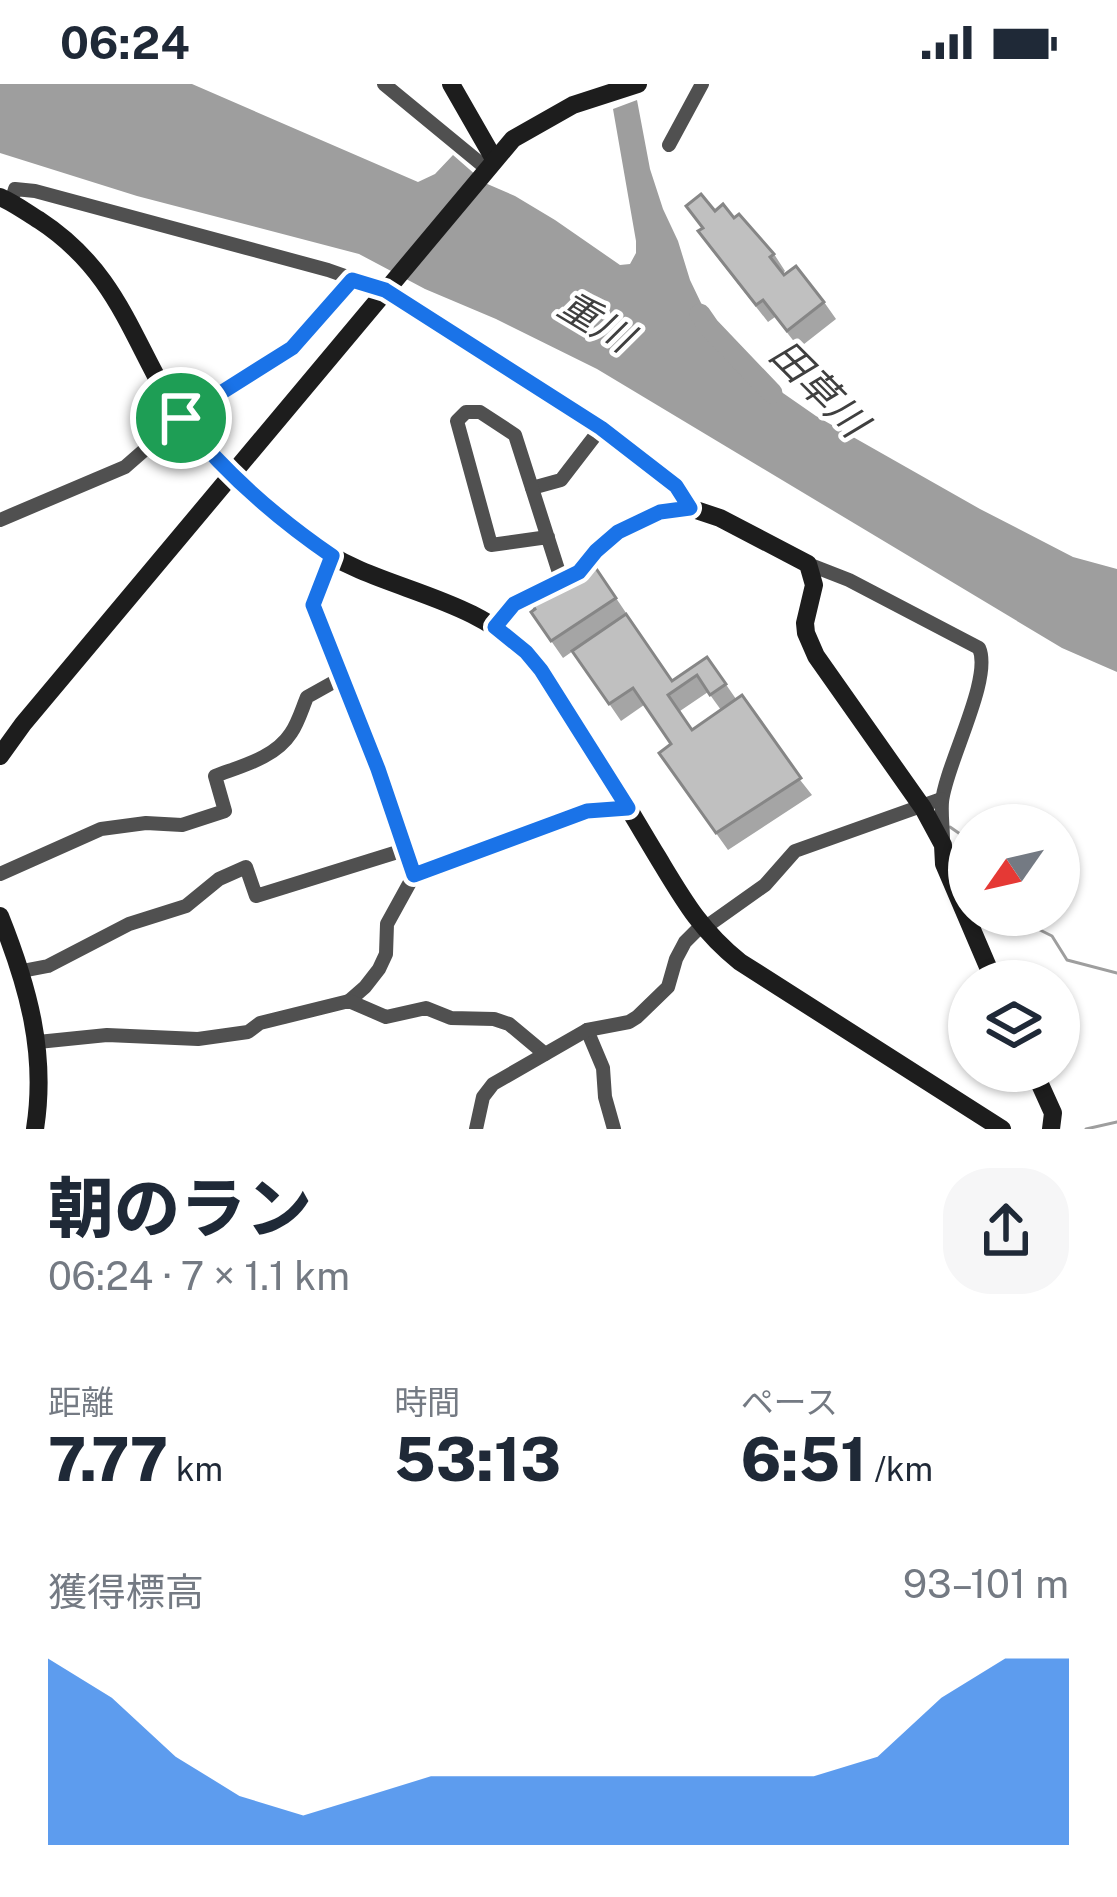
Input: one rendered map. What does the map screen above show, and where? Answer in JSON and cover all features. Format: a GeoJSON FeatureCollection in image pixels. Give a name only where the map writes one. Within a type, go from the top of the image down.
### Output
{"type":"FeatureCollection","features":[{"type":"Feature","properties":{"kind":"street"},"geometry":{"type":"LineString","coordinates":[[384,84],[488,166]]}},
{"type":"Feature","properties":{"kind":"street"},"geometry":{"type":"LineString","coordinates":[[451,84],[488,166]]}},
{"type":"Feature","properties":{"kind":"street"},"geometry":{"type":"LineString","coordinates":[[0,756],[513,139],[573,105],[638,84]]}},
{"type":"Feature","properties":{"kind":"street"},"geometry":{"type":"LineString","coordinates":[[669,145],[702,84]]}},
{"type":"Feature","properties":{"kind":"street"},"geometry":{"type":"LineString","coordinates":[[690,508],[676,486],[601,428],[387,287],[35,190],[15,189],[6,200],[57,231],[83,254],[107,283],[181,418],[256,498],[332,556],[455,605],[495,627],[526,652],[703,929],[740,962],[1002,1129]]}},
{"type":"Feature","properties":{"kind":"street"},"geometry":{"type":"LineString","coordinates":[[0,520],[125,467],[181,418],[292,348],[352,280]]}},
{"type":"Feature","properties":{"kind":"street"},"geometry":{"type":"LineString","coordinates":[[548,537],[491,545],[457,421],[466,412],[480,412],[515,435],[548,537],[562,582]]}},
{"type":"Feature","properties":{"kind":"street"},"geometry":{"type":"LineString","coordinates":[[532,488],[561,480],[601,428]]}},
{"type":"Feature","properties":{"kind":"street"},"geometry":{"type":"LineString","coordinates":[[476,1129],[483,1097],[493,1084],[587,1030],[637,1017],[668,987],[685,942],[765,885],[795,851],[932,804],[968,720],[984,658],[979,648],[866,589],[690,508],[660,512],[618,532],[579,572],[514,604],[495,627]]}},
{"type":"Feature","properties":{"kind":"street"},"geometry":{"type":"LineString","coordinates":[[332,556],[313,605],[414,875]]}},
{"type":"Feature","properties":{"kind":"street"},"geometry":{"type":"LineString","coordinates":[[808,564],[814,585],[805,623],[816,656],[932,804],[944,845],[944,864],[985,960]]}},
{"type":"Feature","properties":{"kind":"street"},"geometry":{"type":"LineString","coordinates":[[0,874],[101,829],[146,823],[182,825],[224,811],[215,776],[262,758],[286,740],[307,697],[341,678]]}},
{"type":"Feature","properties":{"kind":"street"},"geometry":{"type":"LineString","coordinates":[[38,1042],[106,1035],[198,1039],[248,1032],[260,1023],[349,1000],[379,969],[386,954],[387,924],[414,875],[587,811],[628,808]]}},
{"type":"Feature","properties":{"kind":"street"},"geometry":{"type":"LineString","coordinates":[[22,970],[47,966],[129,924],[186,906],[219,879],[246,867],[256,896],[404,850]]}},
{"type":"Feature","properties":{"kind":"street"},"geometry":{"type":"LineString","coordinates":[[0,916],[22,970],[38,1042],[34,1129]]}},
{"type":"Feature","properties":{"kind":"street"},"geometry":{"type":"LineString","coordinates":[[349,1000],[386,1017],[427,1008],[451,1018],[494,1019],[509,1024],[545,1054]]}},
{"type":"Feature","properties":{"kind":"street"},"geometry":{"type":"LineString","coordinates":[[587,1030],[603,1068],[614,1129]]}},
{"type":"Feature","properties":{"kind":"street"},"geometry":{"type":"LineString","coordinates":[[1043,1092],[1052,1113],[1051,1129]]}},
{"type":"Feature","properties":{"kind":"water","name":"重川"},"geometry":{"type":"Polygon","coordinates":[[[0,84],[192,84],[418,182],[435,174],[453,155],[485,183],[555,220],[620,265],[630,264],[636,241],[613,109],[637,100],[663,209],[725,353],[816,416],[980,509],[1073,557],[1117,569],[1117,672],[1062,648],[597,369],[359,254],[137,196],[0,153],[0,84]]]}},
{"type":"Feature","properties":{"kind":"building"},"geometry":{"type":"Polygon","coordinates":[[[701,194],[715,211],[723,204],[734,218],[739,214],[774,254],[770,257],[784,275],[796,266],[824,302],[787,331],[763,300],[756,305],[698,231],[703,228],[686,206],[701,194]]]}},
{"type":"Feature","properties":{"kind":"building"},"geometry":{"type":"Polygon","coordinates":[[[591,561],[616,598],[551,641],[531,612],[535,609],[530,600],[591,561]]]}},
{"type":"Feature","properties":{"kind":"building"},"geometry":{"type":"Polygon","coordinates":[[[626,614],[672,681],[707,657],[726,684],[710,695],[697,675],[668,695],[692,730],[742,695],[801,778],[716,833],[659,753],[671,744],[633,688],[609,704],[572,651],[626,614]]]}},
{"type":"Feature","properties":{"kind":"waterway","name":"田草川"},"geometry":{"type":"LineString","coordinates":[[700,314],[772,393]]}},
{"type":"Feature","properties":{"kind":"waterway"},"geometry":{"type":"LineString","coordinates":[[1052,936],[1067,960],[1117,973]]}},
{"type":"Feature","properties":{"kind":"waterway"},"geometry":{"type":"LineString","coordinates":[[1086,1129],[1117,1122]]}},
{"type":"Feature","properties":{"kind":"route"},"geometry":{"type":"LineString","coordinates":[[352,280],[385,290],[656,468],[690,508],[660,512],[618,532],[579,572],[514,604],[495,627],[541,670],[628,808],[587,811],[414,875],[313,605],[332,556],[256,498],[181,418],[292,348],[352,280]]}}]}
